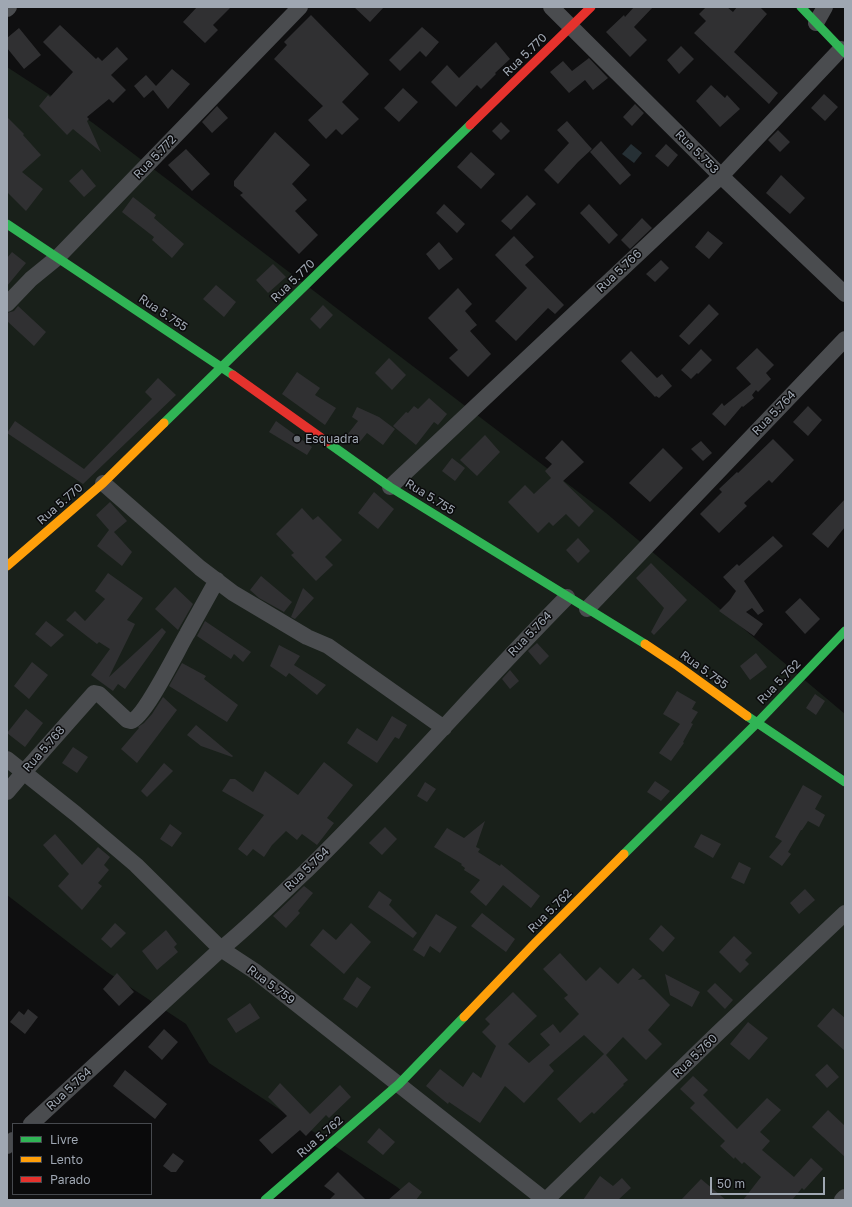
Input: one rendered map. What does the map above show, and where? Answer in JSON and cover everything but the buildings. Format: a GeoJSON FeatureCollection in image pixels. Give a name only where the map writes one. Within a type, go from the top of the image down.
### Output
{"type":"FeatureCollection","features":[{"type":"Feature","properties":{"kind":"street","name":"Rua 5.772"},"geometry":{"type":"LineString","coordinates":[[7,304],[31,279],[58,257],[300,7]]}},
{"type":"Feature","properties":{"kind":"street","name":"Rua 5.753"},"geometry":{"type":"LineString","coordinates":[[551,7],[720,176],[845,294]]}},
{"type":"Feature","properties":{"kind":"street","name":"Rua 5.770"},"geometry":{"type":"LineString","coordinates":[[7,566],[103,483],[591,7]]}},
{"type":"Feature","properties":{"kind":"street"},"geometry":{"type":"LineString","coordinates":[[801,7],[843,51]]}},
{"type":"Feature","properties":{"kind":"street"},"geometry":{"type":"LineString","coordinates":[[816,23],[825,7]]}},
{"type":"Feature","properties":{"kind":"street","name":"Rua 5.766"},"geometry":{"type":"LineString","coordinates":[[390,487],[720,176],[843,51]]}},
{"type":"Feature","properties":{"kind":"street","name":"Rua 5.755"},"geometry":{"type":"LineString","coordinates":[[7,224],[222,367],[390,487],[678,666],[757,723],[845,782]]}},
{"type":"Feature","properties":{"kind":"street","name":"Rua 5.764"},"geometry":{"type":"LineString","coordinates":[[587,609],[845,339]]}},
{"type":"Feature","properties":{"kind":"street"},"geometry":{"type":"LineString","coordinates":[[103,483],[200,568],[233,593],[307,637],[328,646],[444,728]]}},
{"type":"Feature","properties":{"kind":"street","name":"Rua 5.768"},"geometry":{"type":"LineString","coordinates":[[7,792],[94,693],[96,692],[127,720],[131,721],[137,718],[173,661],[217,580]]}},
{"type":"Feature","properties":{"kind":"street","name":"Rua 5.764"},"geometry":{"type":"LineString","coordinates":[[32,1123],[221,949],[244,930],[348,830],[444,728],[460,708],[567,596]]}},
{"type":"Feature","properties":{"kind":"street","name":"Rua 5.762"},"geometry":{"type":"LineString","coordinates":[[265,1200],[399,1084],[535,943],[757,723],[845,631]]}},
{"type":"Feature","properties":{"kind":"street","name":"Rua 5.759"},"geometry":{"type":"LineString","coordinates":[[7,759],[76,814],[136,865],[221,949],[256,972],[546,1200]]}},
{"type":"Feature","properties":{"kind":"street","name":"Rua 5.760"},"geometry":{"type":"LineString","coordinates":[[546,1200],[719,1032],[845,914]]}},
{"type":"Feature","properties":{"kind":"street"},"geometry":{"type":"LineString","coordinates":[[842,1200],[845,1197]]}},
{"type":"Feature","properties":{"kind":"shaded area"},"geometry":{"type":"Polygon","coordinates":[[[7,67],[93,123],[606,513],[845,714],[845,1200],[412,1200],[397,1187],[209,1063],[186,1024],[107,972],[7,895],[7,67]]]}},
{"type":"Feature","properties":{"kind":"shaded area"},"geometry":{"type":"Polygon","coordinates":[[[631,144],[642,153],[634,163],[622,154],[631,144]]]}},
{"type":"Feature","properties":{"kind":"traffic: fast"},"geometry":{"type":"LineString","coordinates":[[801,7],[845,53]]}},
{"type":"Feature","properties":{"kind":"traffic: fast"},"geometry":{"type":"LineString","coordinates":[[164,423],[470,125]]}},
{"type":"Feature","properties":{"kind":"traffic: fast"},"geometry":{"type":"LineString","coordinates":[[7,224],[233,375]]}},
{"type":"Feature","properties":{"kind":"traffic: fast"},"geometry":{"type":"LineString","coordinates":[[327,442],[390,487],[645,644]]}},
{"type":"Feature","properties":{"kind":"traffic: fast"},"geometry":{"type":"LineString","coordinates":[[624,854],[757,723],[845,631]]}},
{"type":"Feature","properties":{"kind":"traffic: fast"},"geometry":{"type":"LineString","coordinates":[[747,716],[845,782]]}},
{"type":"Feature","properties":{"kind":"traffic: fast"},"geometry":{"type":"LineString","coordinates":[[265,1200],[399,1084],[464,1017]]}},
{"type":"Feature","properties":{"kind":"traffic: slow"},"geometry":{"type":"LineString","coordinates":[[7,566],[103,483],[164,423]]}},
{"type":"Feature","properties":{"kind":"traffic: slow"},"geometry":{"type":"LineString","coordinates":[[645,644],[747,716]]}},
{"type":"Feature","properties":{"kind":"traffic: slow"},"geometry":{"type":"LineString","coordinates":[[464,1017],[624,854]]}},
{"type":"Feature","properties":{"kind":"traffic: jam"},"geometry":{"type":"LineString","coordinates":[[470,125],[591,7]]}},
{"type":"Feature","properties":{"kind":"traffic: jam"},"geometry":{"type":"LineString","coordinates":[[233,375],[327,442]]}},
{"type":"Feature","properties":{"kind":"place","name":"Esquadra"},"geometry":{"type":"Point","coordinates":[297,439]}}]}
